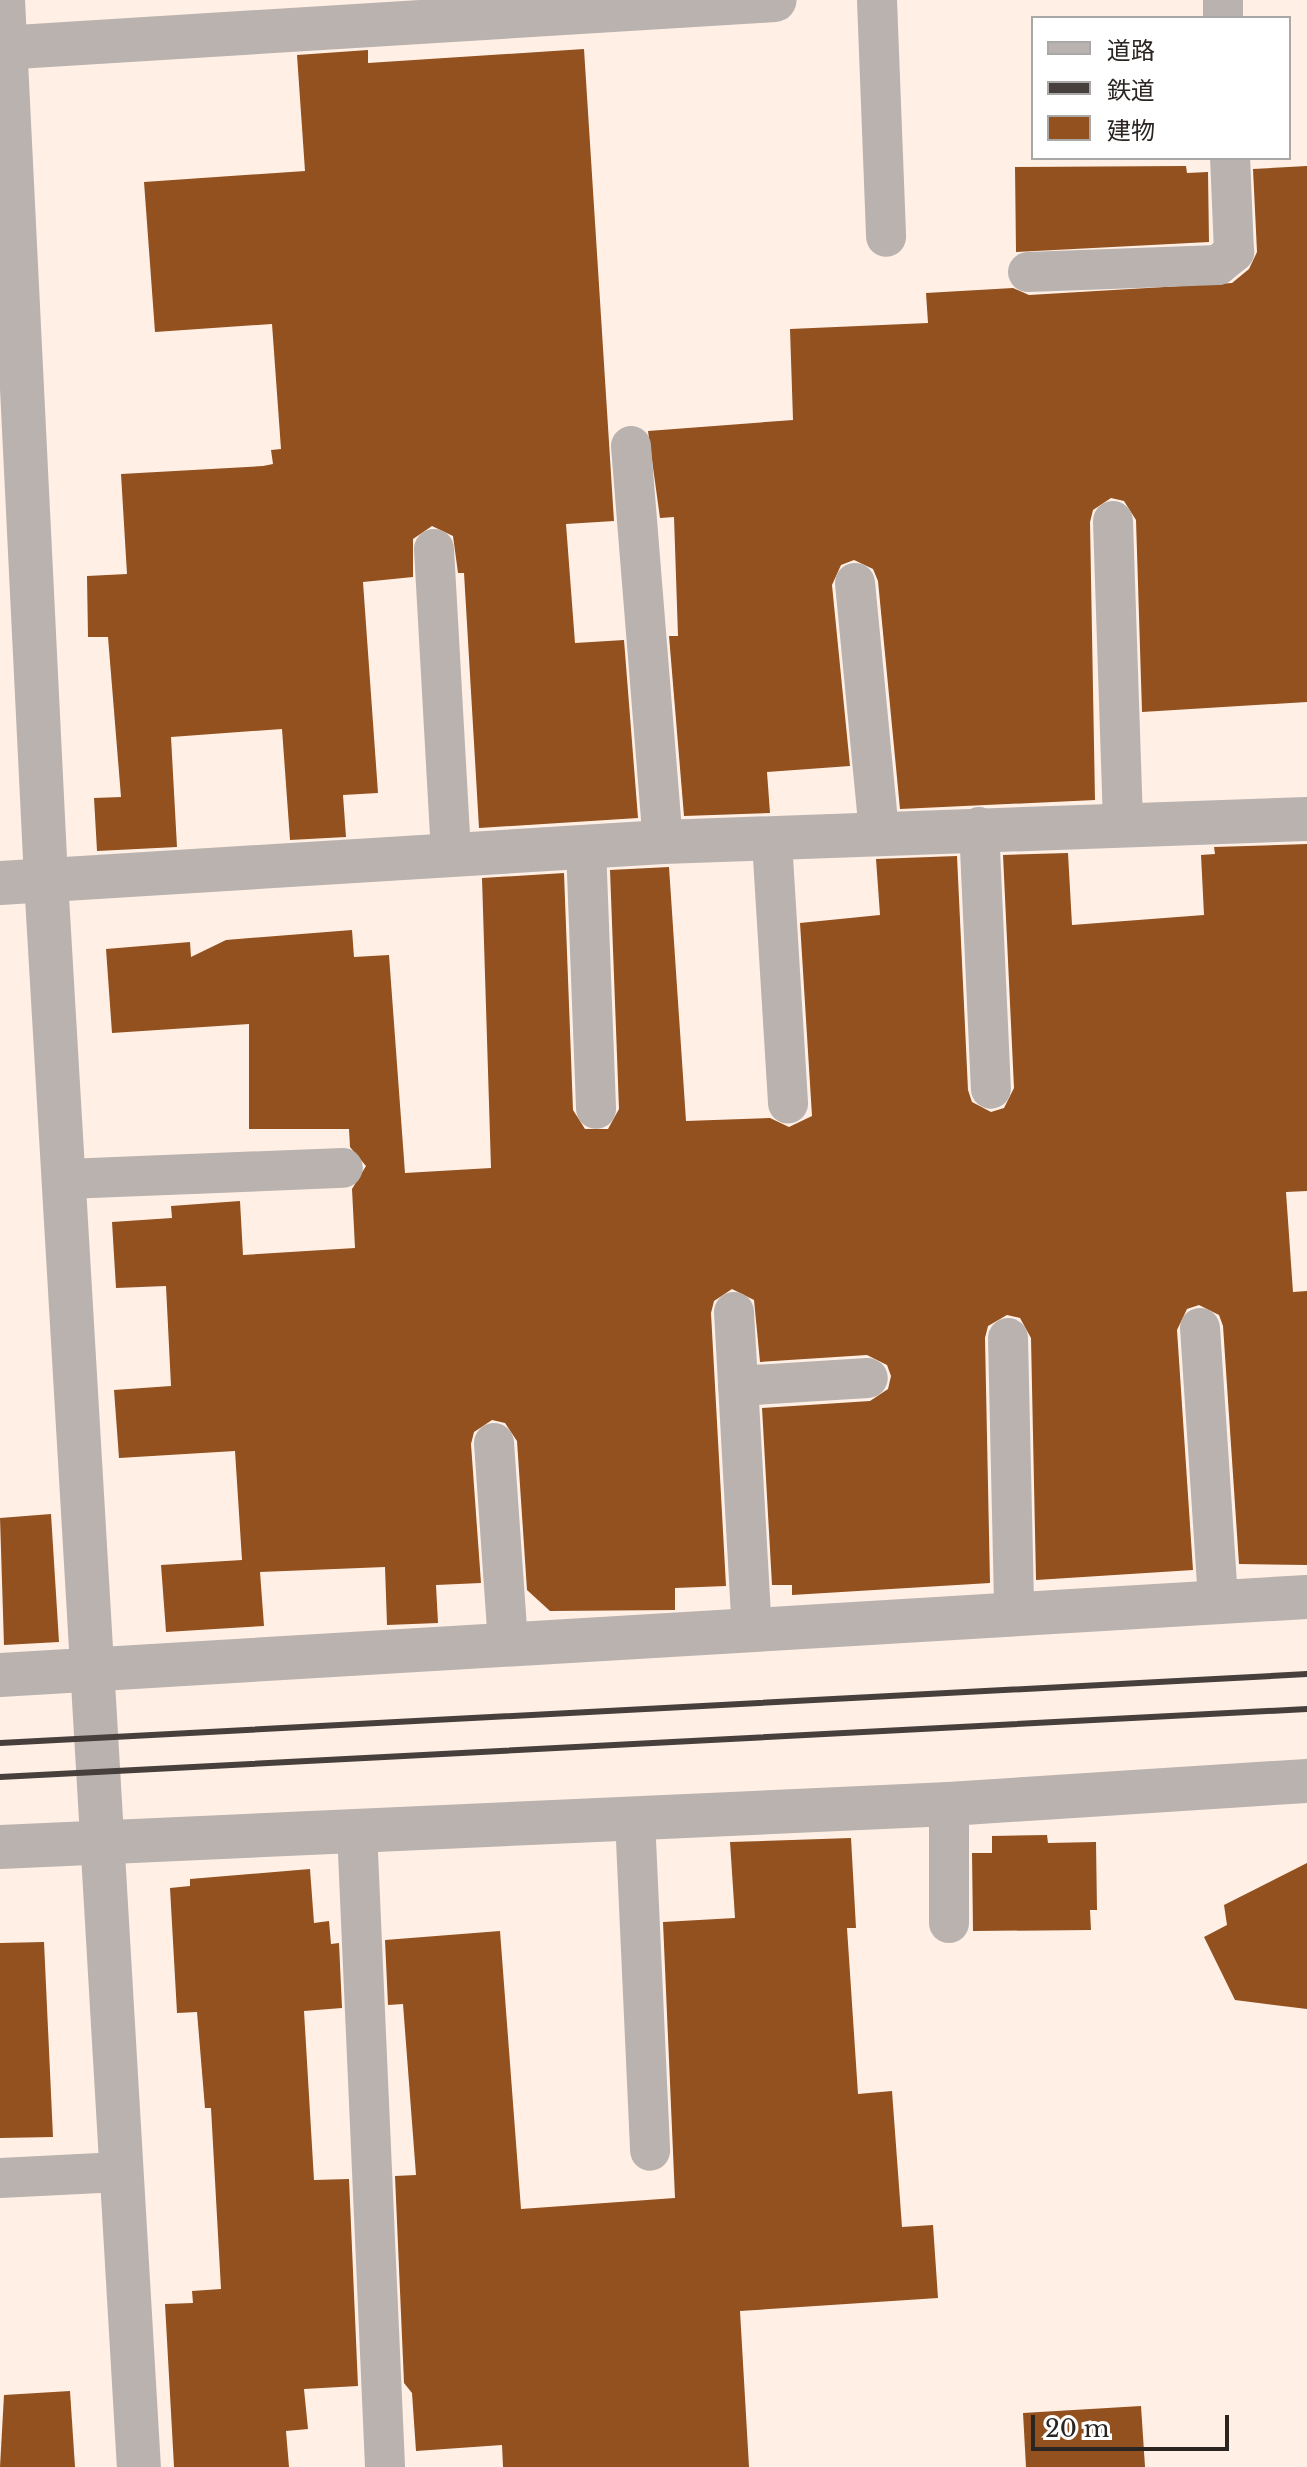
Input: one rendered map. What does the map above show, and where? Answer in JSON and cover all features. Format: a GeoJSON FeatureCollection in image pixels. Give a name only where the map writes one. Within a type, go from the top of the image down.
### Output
{"type":"FeatureCollection","features":[{"type":"Feature","properties":{"kind":"street"},"geometry":{"type":"LineString","coordinates":[[3,0],[46,880],[96,1671],[119,2172],[139,2467]]}},
{"type":"Feature","properties":{"kind":"street"},"geometry":{"type":"LineString","coordinates":[[3,48],[621,5],[748,1]]}},
{"type":"Feature","properties":{"kind":"street"},"geometry":{"type":"LineString","coordinates":[[0,883],[663,842],[772,841],[979,827],[1123,826],[1307,819]]}},
{"type":"Feature","properties":{"kind":"street"},"geometry":{"type":"LineString","coordinates":[[0,1675],[1218,1599],[1307,1597]]}},
{"type":"Feature","properties":{"kind":"street"},"geometry":{"type":"LineString","coordinates":[[0,1847],[949,1804],[1307,1781]]}},
{"type":"Feature","properties":{"kind":"lane"},"geometry":{"type":"LineString","coordinates":[[877,0],[886,237]]}},
{"type":"Feature","properties":{"kind":"lane"},"geometry":{"type":"LineString","coordinates":[[1028,272],[1218,265],[1234,252],[1230,160]]}},
{"type":"Feature","properties":{"kind":"lane"},"geometry":{"type":"LineString","coordinates":[[631,446],[663,842]]}},
{"type":"Feature","properties":{"kind":"lane"},"geometry":{"type":"LineString","coordinates":[[1113,521],[1123,826]]}},
{"type":"Feature","properties":{"kind":"lane"},"geometry":{"type":"LineString","coordinates":[[434,549],[451,857]]}},
{"type":"Feature","properties":{"kind":"lane"},"geometry":{"type":"LineString","coordinates":[[855,583],[879,833]]}},
{"type":"Feature","properties":{"kind":"lane"},"geometry":{"type":"LineString","coordinates":[[979,827],[991,1089]]}},
{"type":"Feature","properties":{"kind":"lane"},"geometry":{"type":"LineString","coordinates":[[772,841],[788,1104]]}},
{"type":"Feature","properties":{"kind":"lane"},"geometry":{"type":"LineString","coordinates":[[586,847],[596,1109]]}},
{"type":"Feature","properties":{"kind":"lane"},"geometry":{"type":"LineString","coordinates":[[66,1179],[343,1168]]}},
{"type":"Feature","properties":{"kind":"lane"},"geometry":{"type":"LineString","coordinates":[[734,1312],[752,1630]]}},
{"type":"Feature","properties":{"kind":"lane"},"geometry":{"type":"LineString","coordinates":[[1200,1328],[1218,1599]]}},
{"type":"Feature","properties":{"kind":"lane"},"geometry":{"type":"LineString","coordinates":[[1008,1338],[1014,1612]]}},
{"type":"Feature","properties":{"kind":"lane"},"geometry":{"type":"LineString","coordinates":[[738,1386],[868,1378]]}},
{"type":"Feature","properties":{"kind":"lane"},"geometry":{"type":"LineString","coordinates":[[494,1443],[508,1643]]}},
{"type":"Feature","properties":{"kind":"lane"},"geometry":{"type":"LineString","coordinates":[[949,1804],[949,1923]]}},
{"type":"Feature","properties":{"kind":"lane"},"geometry":{"type":"LineString","coordinates":[[635,1818],[650,2151]]}},
{"type":"Feature","properties":{"kind":"lane"},"geometry":{"type":"LineString","coordinates":[[357,1830],[385,2467]]}},
{"type":"Feature","properties":{"kind":"lane"},"geometry":{"type":"LineString","coordinates":[[0,2178],[119,2172]]}},
{"type":"Feature","properties":{"kind":"building"},"geometry":{"type":"Polygon","coordinates":[[[584,49],[614,521],[566,524],[575,643],[624,640],[638,818],[479,828],[464,573],[458,573],[453,536],[432,526],[413,539],[413,577],[363,582],[378,793],[343,795],[346,837],[290,840],[282,729],[171,737],[177,847],[97,851],[94,798],[121,797],[108,637],[88,637],[87,576],[127,574],[121,474],[263,466],[273,464],[271,450],[281,449],[272,324],[155,332],[144,182],[305,171],[297,55],[368,50],[368,63],[584,49]]]}},
{"type":"Feature","properties":{"kind":"building"},"geometry":{"type":"Polygon","coordinates":[[[1186,166],[1187,173],[1208,172],[1209,242],[1016,252],[1015,167],[1186,166]]]}},
{"type":"Feature","properties":{"kind":"building"},"geometry":{"type":"Polygon","coordinates":[[[1307,166],[1307,702],[1142,712],[1136,520],[1124,501],[1111,498],[1093,510],[1090,522],[1095,800],[900,809],[878,581],[873,569],[854,560],[841,565],[832,585],[850,766],[767,772],[770,813],[684,816],[669,636],[678,636],[674,517],[660,518],[648,431],[793,420],[790,329],[928,323],[926,293],[1013,288],[1029,295],[1232,283],[1249,269],[1257,252],[1253,169],[1307,166]]]}},
{"type":"Feature","properties":{"kind":"building"},"geometry":{"type":"Polygon","coordinates":[[[1307,844],[1307,1191],[1286,1192],[1293,1292],[1307,1291],[1307,1565],[1239,1564],[1223,1326],[1219,1315],[1199,1305],[1187,1309],[1177,1330],[1193,1570],[1036,1580],[1031,1338],[1020,1318],[1007,1315],[988,1326],[985,1338],[990,1583],[792,1595],[792,1585],[772,1585],[762,1408],[870,1401],[888,1389],[891,1376],[887,1365],[867,1355],[760,1362],[754,1300],[732,1289],[714,1301],[711,1313],[726,1586],[675,1588],[675,1610],[550,1611],[527,1590],[517,1441],[505,1423],[492,1420],[474,1432],[471,1444],[481,1583],[436,1585],[438,1623],[387,1625],[385,1567],[260,1572],[264,1626],[166,1632],[161,1565],[242,1560],[235,1451],[119,1458],[114,1390],[171,1386],[166,1286],[116,1288],[112,1222],[172,1218],[171,1206],[240,1201],[243,1255],[355,1248],[352,1189],[366,1166],[350,1147],[349,1129],[249,1129],[249,1024],[112,1033],[106,949],[190,942],[191,957],[226,940],[352,930],[354,957],[389,955],[405,1173],[491,1168],[482,878],[564,873],[573,1110],[585,1129],[608,1129],[619,1109],[610,870],[669,867],[686,1121],[770,1118],[789,1127],[812,1116],[800,923],[880,915],[876,859],[957,856],[968,1090],[972,1102],[991,1112],[1004,1108],[1014,1088],[1003,855],[1068,853],[1072,925],[1204,915],[1201,855],[1215,854],[1214,847],[1307,844]]]}},
{"type":"Feature","properties":{"kind":"building"},"geometry":{"type":"Polygon","coordinates":[[[51,1514],[59,1642],[4,1645],[0,1518],[51,1514]]]}},
{"type":"Feature","properties":{"kind":"building"},"geometry":{"type":"Polygon","coordinates":[[[1047,1835],[1048,1843],[1096,1842],[1097,1910],[1090,1910],[1091,1930],[973,1931],[972,1853],[992,1853],[992,1836],[1047,1835]]]}},
{"type":"Feature","properties":{"kind":"building"},"geometry":{"type":"Polygon","coordinates":[[[851,1838],[856,1928],[847,1928],[858,2094],[892,2091],[902,2227],[933,2225],[938,2298],[740,2311],[749,2467],[503,2467],[502,2445],[416,2451],[412,2393],[404,2383],[395,2176],[416,2175],[403,2004],[388,2005],[385,1940],[500,1931],[521,2209],[675,2198],[663,1922],[735,1918],[730,1842],[851,1838]]]}},
{"type":"Feature","properties":{"kind":"building"},"geometry":{"type":"Polygon","coordinates":[[[1307,1863],[1307,2009],[1235,2000],[1204,1937],[1227,1925],[1224,1905],[1307,1863]]]}},
{"type":"Feature","properties":{"kind":"building"},"geometry":{"type":"Polygon","coordinates":[[[310,1869],[314,1923],[329,1921],[331,1944],[339,1943],[342,2008],[304,2011],[314,2180],[349,2179],[358,2386],[304,2389],[308,2429],[286,2431],[289,2467],[174,2467],[165,2304],[193,2303],[192,2291],[221,2289],[211,2108],[205,2108],[197,2012],[177,2013],[170,1888],[190,1886],[190,1879],[310,1869]]]}},
{"type":"Feature","properties":{"kind":"building"},"geometry":{"type":"Polygon","coordinates":[[[44,1942],[53,2137],[0,2138],[0,1943],[44,1942]]]}},
{"type":"Feature","properties":{"kind":"building"},"geometry":{"type":"Polygon","coordinates":[[[70,2391],[75,2467],[0,2467],[4,2395],[70,2391]]]}},
{"type":"Feature","properties":{"kind":"building"},"geometry":{"type":"Polygon","coordinates":[[[1141,2406],[1145,2467],[1026,2467],[1023,2413],[1141,2406]]]}},
{"type":"Feature","properties":{"kind":"railway"},"geometry":{"type":"LineString","coordinates":[[0,1743],[1307,1674]]}},
{"type":"Feature","properties":{"kind":"railway"},"geometry":{"type":"LineString","coordinates":[[0,1777],[1307,1709]]}}]}
